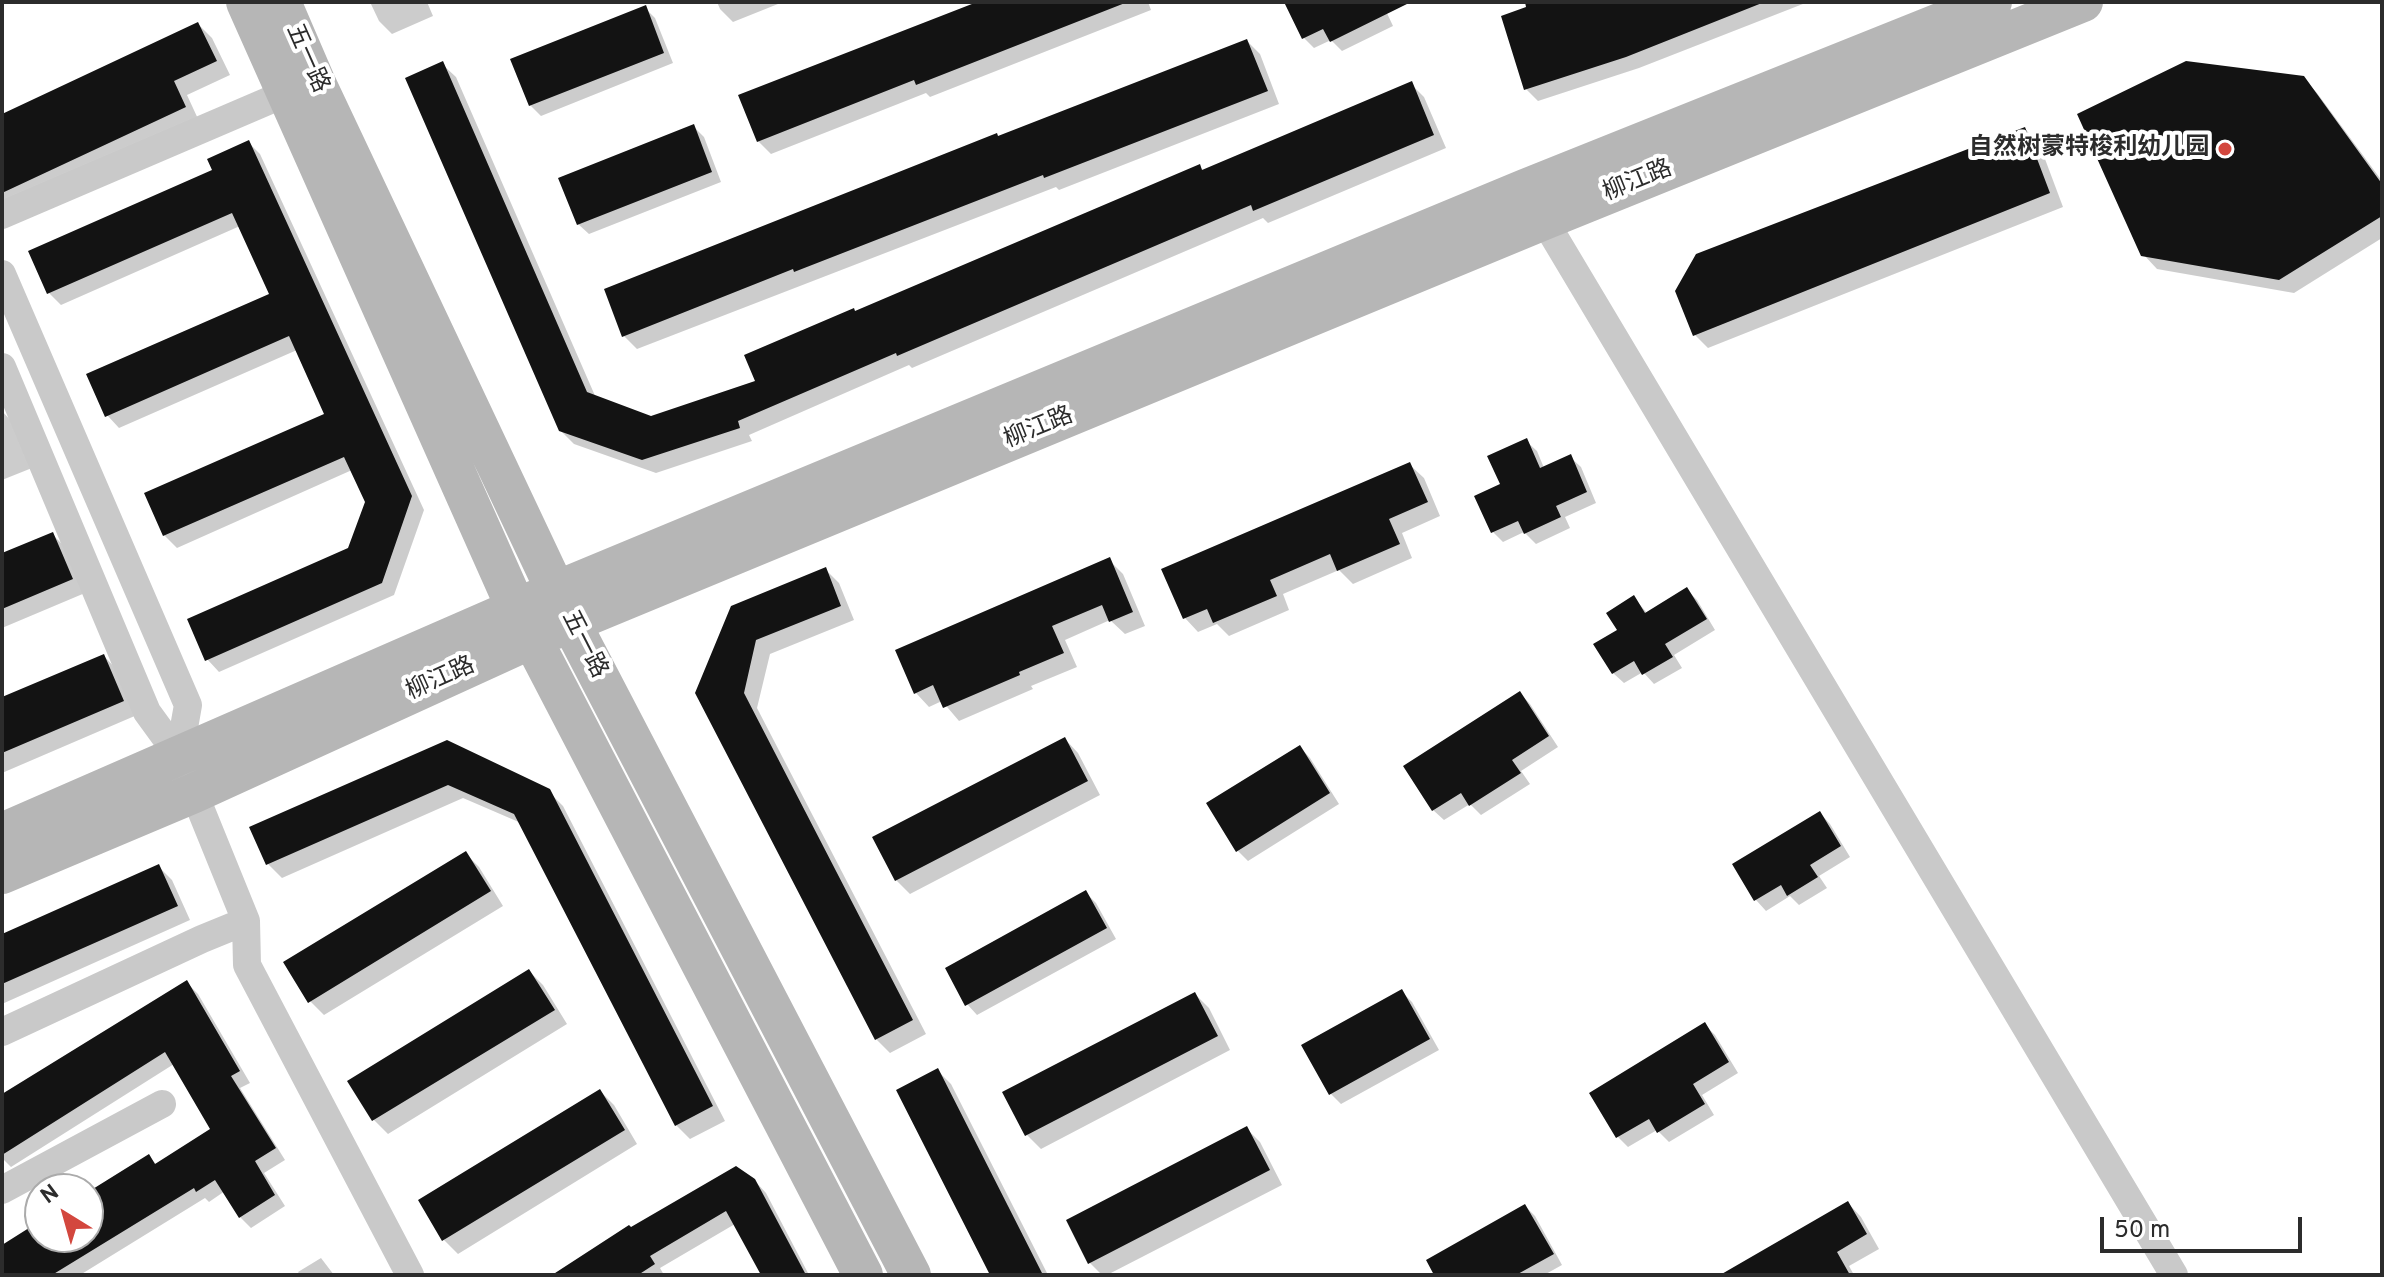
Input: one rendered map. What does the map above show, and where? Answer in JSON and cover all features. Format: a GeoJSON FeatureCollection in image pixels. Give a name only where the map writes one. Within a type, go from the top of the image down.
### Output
{"type":"FeatureCollection","features":[{"type":"Feature","properties":{"kind":"street","name":"五一路"},"geometry":{"type":"LineString","coordinates":[[246,2],[300,87],[564,607],[911,1275]]}},
{"type":"Feature","properties":{"kind":"street","name":"五一路"},"geometry":{"type":"LineString","coordinates":[[281,2],[300,87],[523,624],[863,1275]]}},
{"type":"Feature","properties":{"kind":"street","name":"柳江路"},"geometry":{"type":"LineString","coordinates":[[2,833],[179,756],[523,624],[1535,205],[1992,2]]}},
{"type":"Feature","properties":{"kind":"street","name":"柳江路"},"geometry":{"type":"LineString","coordinates":[[1535,205],[2083,2]]}},
{"type":"Feature","properties":{"kind":"street"},"geometry":{"type":"LineString","coordinates":[[2,215],[300,87]]}},
{"type":"Feature","properties":{"kind":"street"},"geometry":{"type":"LineString","coordinates":[[1535,205],[2174,1275]]}},
{"type":"Feature","properties":{"kind":"street"},"geometry":{"type":"LineString","coordinates":[[2,274],[188,705],[179,756]]}},
{"type":"Feature","properties":{"kind":"street"},"geometry":{"type":"LineString","coordinates":[[2,367],[147,712],[179,756],[246,921],[247,965],[410,1275]]}},
{"type":"Feature","properties":{"kind":"street","name":"柳江路"},"geometry":{"type":"LineString","coordinates":[[2,874],[194,793],[523,624]]}},
{"type":"Feature","properties":{"kind":"street"},"geometry":{"type":"LineString","coordinates":[[2,1032],[246,921]]}},
{"type":"Feature","properties":{"kind":"street"},"geometry":{"type":"LineString","coordinates":[[2,1190],[162,1104]]}},
{"type":"Feature","properties":{"kind":"building"},"geometry":{"type":"Polygon","coordinates":[[[977,2],[1125,3],[916,85],[914,80],[757,142],[738,95],[977,2]]]}},
{"type":"Feature","properties":{"kind":"building"},"geometry":{"type":"Polygon","coordinates":[[[1284,2],[1411,2],[1330,42],[1323,29],[1302,39],[1284,2]]]}},
{"type":"Feature","properties":{"kind":"building"},"geometry":{"type":"Polygon","coordinates":[[[1525,2],[1762,3],[1626,57],[1524,90],[1501,16],[1526,7],[1525,2]]]}},
{"type":"Feature","properties":{"kind":"building"},"geometry":{"type":"Polygon","coordinates":[[[646,5],[664,53],[529,106],[510,59],[646,5]]]}},
{"type":"Feature","properties":{"kind":"building"},"geometry":{"type":"Polygon","coordinates":[[[198,22],[217,61],[174,81],[186,107],[2,193],[2,114],[198,22]]]}},
{"type":"Feature","properties":{"kind":"building"},"geometry":{"type":"Polygon","coordinates":[[[1247,39],[1268,91],[794,272],[793,269],[622,337],[604,289],[997,133],[998,136],[1247,39]]]}},
{"type":"Feature","properties":{"kind":"building"},"geometry":{"type":"Polygon","coordinates":[[[443,61],[587,392],[651,416],[755,381],[744,355],[1200,164],[1202,170],[1412,81],[1434,135],[1253,211],[1251,205],[897,356],[896,353],[738,421],[740,428],[642,460],[559,431],[405,78],[443,61]]]}},
{"type":"Feature","properties":{"kind":"building","name":"自然树蒙特梭利幼儿园"},"geometry":{"type":"Polygon","coordinates":[[[2186,61],[2304,76],[2382,184],[2382,216],[2279,280],[2141,256],[2077,114],[2186,61]]]}},
{"type":"Feature","properties":{"kind":"building"},"geometry":{"type":"Polygon","coordinates":[[[694,124],[712,172],[577,225],[558,178],[694,124]]]}},
{"type":"Feature","properties":{"kind":"building"},"geometry":{"type":"Polygon","coordinates":[[[2025,127],[2050,193],[1693,336],[1675,291],[1696,254],[2025,127]]]}},
{"type":"Feature","properties":{"kind":"building"},"geometry":{"type":"Polygon","coordinates":[[[249,140],[412,496],[382,583],[205,661],[187,619],[348,548],[365,502],[344,457],[163,536],[144,493],[324,414],[289,336],[105,417],[86,374],[269,294],[232,213],[47,294],[28,251],[212,170],[207,159],[249,140]]]}},
{"type":"Feature","properties":{"kind":"building"},"geometry":{"type":"Polygon","coordinates":[[[1527,438],[1540,468],[1571,454],[1587,492],[1556,506],[1561,517],[1524,534],[1518,521],[1491,533],[1474,496],[1500,484],[1487,456],[1527,438]]]}},
{"type":"Feature","properties":{"kind":"building"},"geometry":{"type":"Polygon","coordinates":[[[1410,462],[1428,502],[1389,519],[1400,544],[1337,571],[1330,554],[1270,580],[1277,596],[1213,623],[1207,609],[1183,619],[1161,569],[1410,462]]]}},
{"type":"Feature","properties":{"kind":"building"},"geometry":{"type":"Polygon","coordinates":[[[53,532],[73,579],[2,609],[2,553],[53,532]]]}},
{"type":"Feature","properties":{"kind":"building"},"geometry":{"type":"Polygon","coordinates":[[[1110,557],[1133,612],[1109,622],[1102,605],[1052,626],[1064,653],[943,708],[933,685],[914,694],[895,650],[1110,557]]]}},
{"type":"Feature","properties":{"kind":"building"},"geometry":{"type":"Polygon","coordinates":[[[826,567],[841,606],[756,640],[744,693],[913,1020],[875,1040],[695,693],[731,606],[826,567]]]}},
{"type":"Feature","properties":{"kind":"building"},"geometry":{"type":"Polygon","coordinates":[[[1687,587],[1707,619],[1665,644],[1673,657],[1642,675],[1634,661],[1612,674],[1593,644],[1617,630],[1606,613],[1634,595],[1645,613],[1687,587]]]}},
{"type":"Feature","properties":{"kind":"building"},"geometry":{"type":"Polygon","coordinates":[[[104,654],[124,701],[2,753],[2,697],[104,654]]]}},
{"type":"Feature","properties":{"kind":"building"},"geometry":{"type":"Polygon","coordinates":[[[1520,691],[1549,736],[1512,760],[1521,773],[1469,806],[1461,793],[1432,811],[1403,766],[1520,691]]]}},
{"type":"Feature","properties":{"kind":"building"},"geometry":{"type":"Polygon","coordinates":[[[1065,737],[1088,781],[895,881],[872,837],[1065,737]]]}},
{"type":"Feature","properties":{"kind":"building"},"geometry":{"type":"Polygon","coordinates":[[[447,740],[550,789],[713,1106],[675,1126],[514,814],[448,785],[266,865],[249,827],[447,740]]]}},
{"type":"Feature","properties":{"kind":"building"},"geometry":{"type":"Polygon","coordinates":[[[1300,745],[1330,793],[1236,852],[1206,803],[1300,745]]]}},
{"type":"Feature","properties":{"kind":"building"},"geometry":{"type":"Polygon","coordinates":[[[1820,811],[1841,846],[1810,865],[1818,877],[1787,896],[1781,885],[1754,901],[1732,864],[1820,811]]]}},
{"type":"Feature","properties":{"kind":"building"},"geometry":{"type":"Polygon","coordinates":[[[466,851],[491,891],[308,1003],[283,962],[466,851]]]}},
{"type":"Feature","properties":{"kind":"building"},"geometry":{"type":"Polygon","coordinates":[[[159,864],[178,906],[2,984],[2,934],[159,864]]]}},
{"type":"Feature","properties":{"kind":"building"},"geometry":{"type":"Polygon","coordinates":[[[1086,890],[1107,928],[965,1006],[945,968],[1086,890]]]}},
{"type":"Feature","properties":{"kind":"building"},"geometry":{"type":"Polygon","coordinates":[[[529,969],[555,1010],[372,1121],[347,1081],[529,969]]]}},
{"type":"Feature","properties":{"kind":"building"},"geometry":{"type":"Polygon","coordinates":[[[187,980],[240,1071],[231,1076],[276,1148],[255,1161],[275,1195],[239,1218],[215,1180],[196,1192],[194,1188],[104,1243],[104,1182],[149,1154],[155,1164],[210,1129],[165,1052],[2,1155],[2,1094],[187,980]]]}},
{"type":"Feature","properties":{"kind":"building"},"geometry":{"type":"Polygon","coordinates":[[[1402,989],[1430,1039],[1329,1095],[1301,1045],[1402,989]]]}},
{"type":"Feature","properties":{"kind":"building"},"geometry":{"type":"Polygon","coordinates":[[[1195,992],[1218,1036],[1025,1136],[1002,1092],[1195,992]]]}},
{"type":"Feature","properties":{"kind":"building"},"geometry":{"type":"Polygon","coordinates":[[[1705,1022],[1729,1062],[1693,1084],[1705,1104],[1657,1133],[1649,1119],[1616,1138],[1589,1093],[1705,1022]]]}},
{"type":"Feature","properties":{"kind":"building"},"geometry":{"type":"Polygon","coordinates":[[[938,1068],[1043,1275],[990,1275],[896,1090],[938,1068]]]}},
{"type":"Feature","properties":{"kind":"building"},"geometry":{"type":"Polygon","coordinates":[[[600,1089],[625,1130],[442,1241],[418,1200],[600,1089]]]}},
{"type":"Feature","properties":{"kind":"building"},"geometry":{"type":"Polygon","coordinates":[[[1247,1126],[1270,1170],[1088,1264],[1066,1220],[1247,1126]]]}},
{"type":"Feature","properties":{"kind":"building"},"geometry":{"type":"Polygon","coordinates":[[[736,1166],[755,1179],[806,1275],[761,1275],[726,1211],[650,1256],[655,1264],[638,1275],[552,1275],[629,1225],[631,1227],[736,1166]]]}},
{"type":"Feature","properties":{"kind":"building"},"geometry":{"type":"Polygon","coordinates":[[[1848,1201],[1867,1234],[1837,1252],[1850,1275],[1720,1275],[1848,1201]]]}},
{"type":"Feature","properties":{"kind":"building"},"geometry":{"type":"Polygon","coordinates":[[[1525,1204],[1554,1254],[1516,1275],[1434,1275],[1426,1260],[1525,1204]]]}},
{"type":"Feature","properties":{"kind":"building"},"geometry":{"type":"Polygon","coordinates":[[[24,1231],[24,1253],[88,1253],[52,1275],[2,1275],[2,1245],[24,1231]]]}},
{"type":"Feature","properties":{"kind":"place","name":"自然树蒙特梭利幼儿园"},"geometry":{"type":"Point","coordinates":[2225,149]}}]}
